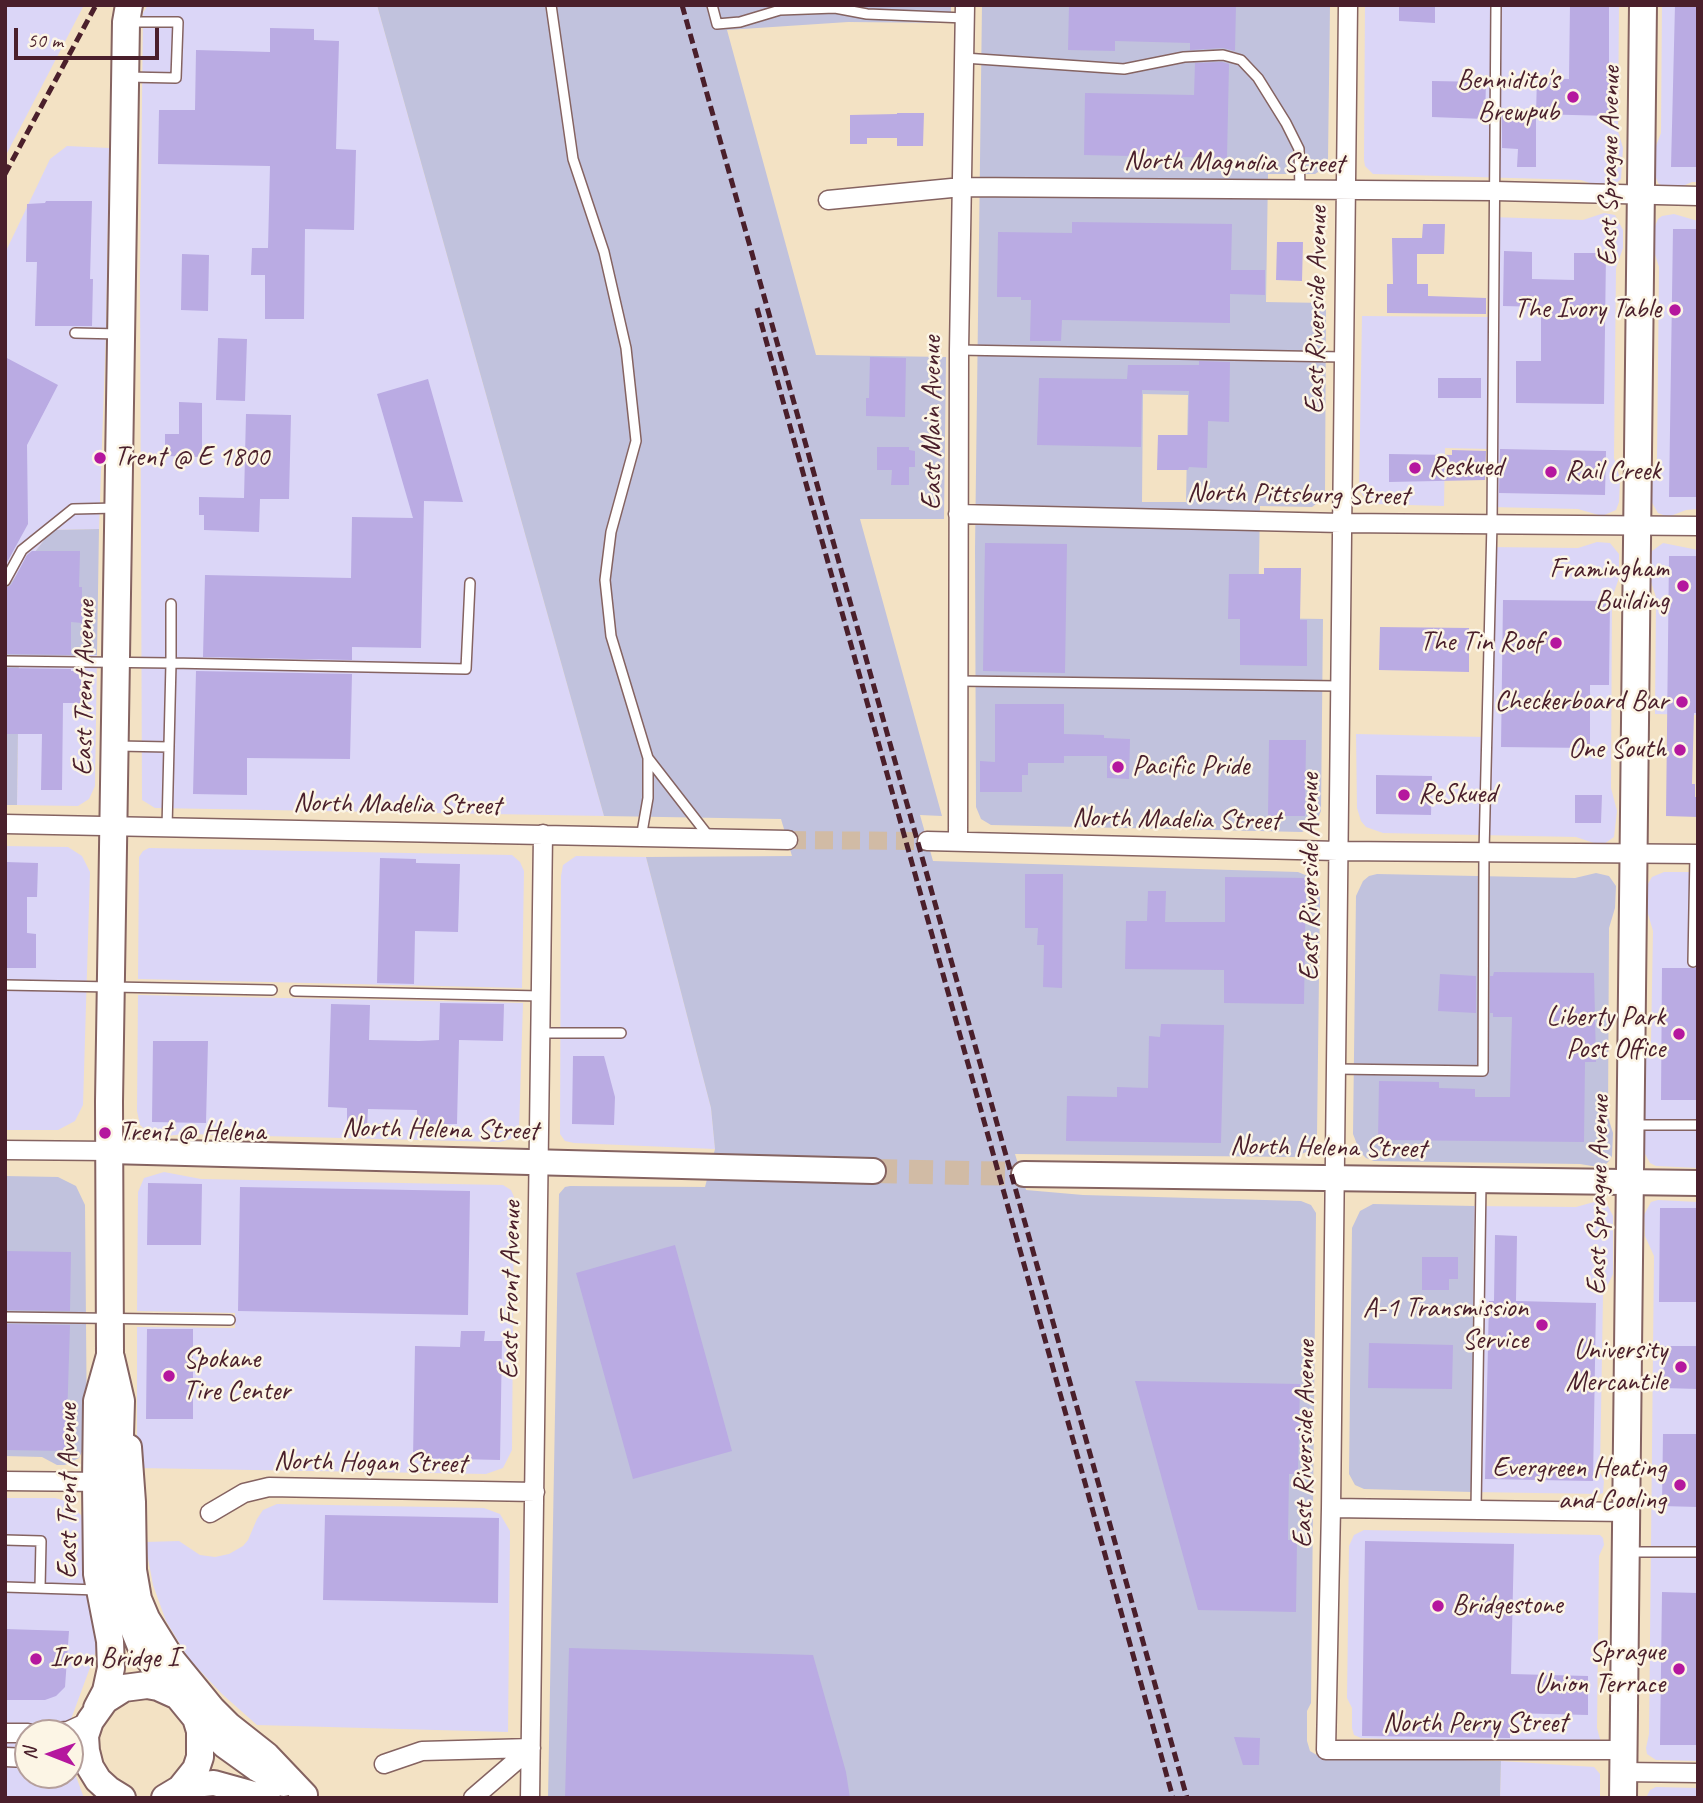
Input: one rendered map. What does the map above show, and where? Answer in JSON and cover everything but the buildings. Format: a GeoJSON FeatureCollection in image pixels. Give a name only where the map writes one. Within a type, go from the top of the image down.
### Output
{"type":"FeatureCollection","features":[{"type":"Feature","properties":{"kind":"main road","name":"East Sprague Avenue"},"geometry":{"type":"LineString","coordinates":[[1623,1798],[1643,5]]}},
{"type":"Feature","properties":{"kind":"main road","name":"East Trent Avenue"},"geometry":{"type":"LineString","coordinates":[[84,1749],[85,1736],[106,1691],[111,1668],[110,1641],[99,1590],[96,1558],[121,1401],[110,1355],[109,1151],[126,11]]}},
{"type":"Feature","properties":{"kind":"main road","name":"East Trent Avenue"},"geometry":{"type":"LineString","coordinates":[[110,1355],[97,1401],[125,1607],[149,1659],[196,1718]]}},
{"type":"Feature","properties":{"kind":"main road"},"geometry":{"type":"LineString","coordinates":[[93,1714],[114,1693],[135,1685],[158,1686],[178,1696]]}},
{"type":"Feature","properties":{"kind":"main road"},"geometry":{"type":"LineString","coordinates":[[172,1794],[196,1769],[200,1757],[202,1744],[196,1718]]}},
{"type":"Feature","properties":{"kind":"main road"},"geometry":{"type":"LineString","coordinates":[[84,1763],[98,1780],[122,1798]]}},
{"type":"Feature","properties":{"kind":"main road"},"geometry":{"type":"LineString","coordinates":[[84,1765],[95,1798]]}},
{"type":"Feature","properties":{"kind":"street","name":"East Riverside Avenue"},"geometry":{"type":"LineString","coordinates":[[1326,1750],[1348,5]]}},
{"type":"Feature","properties":{"kind":"street","name":"East Main Avenue"},"geometry":{"type":"LineString","coordinates":[[958,841],[959,350],[965,11]]}},
{"type":"Feature","properties":{"kind":"street","name":"North Magnolia Street"},"geometry":{"type":"LineString","coordinates":[[828,200],[962,187],[1495,191],[1698,196]]}},
{"type":"Feature","properties":{"kind":"street","name":"North Pittsburg Street"},"geometry":{"type":"LineString","coordinates":[[958,514],[1341,523],[1698,526]]}},
{"type":"Feature","properties":{"kind":"street","name":"North Madelia Street"},"geometry":{"type":"LineString","coordinates":[[5,824],[788,840]]}},
{"type":"Feature","properties":{"kind":"street","name":"East Front Avenue"},"geometry":{"type":"LineString","coordinates":[[530,1798],[544,834]]}},
{"type":"Feature","properties":{"kind":"street","name":"North Madelia Street"},"geometry":{"type":"LineString","coordinates":[[927,841],[1696,854]]}},
{"type":"Feature","properties":{"kind":"street","name":"North Helena Street"},"geometry":{"type":"LineString","coordinates":[[5,1150],[873,1171]]}},
{"type":"Feature","properties":{"kind":"street","name":"North Helena Street"},"geometry":{"type":"LineString","coordinates":[[1024,1174],[1698,1183]]}},
{"type":"Feature","properties":{"kind":"street"},"geometry":{"type":"LineString","coordinates":[[121,1401],[131,1458],[134,1570],[139,1599],[147,1618],[173,1660],[213,1709],[267,1755],[307,1796]]}},
{"type":"Feature","properties":{"kind":"street"},"geometry":{"type":"LineString","coordinates":[[5,1480],[107,1482]]}},
{"type":"Feature","properties":{"kind":"street","name":"North Hogan Street"},"geometry":{"type":"LineString","coordinates":[[210,1513],[244,1493],[269,1487],[535,1492]]}},
{"type":"Feature","properties":{"kind":"street"},"geometry":{"type":"LineString","coordinates":[[1331,1508],[1626,1511]]}},
{"type":"Feature","properties":{"kind":"street"},"geometry":{"type":"LineString","coordinates":[[84,1720],[93,1714]]}},
{"type":"Feature","properties":{"kind":"street"},"geometry":{"type":"LineString","coordinates":[[196,1718],[209,1733],[237,1755],[307,1796]]}},
{"type":"Feature","properties":{"kind":"street"},"geometry":{"type":"LineString","coordinates":[[384,1764],[422,1751],[531,1748]]}},
{"type":"Feature","properties":{"kind":"street"},"geometry":{"type":"LineString","coordinates":[[473,1798],[531,1748]]}},
{"type":"Feature","properties":{"kind":"street","name":"North Perry Street"},"geometry":{"type":"LineString","coordinates":[[1326,1750],[1623,1761],[1698,1773]]}},
{"type":"Feature","properties":{"kind":"street"},"geometry":{"type":"LineString","coordinates":[[172,1794],[193,1785],[214,1783],[268,1798]]}},
{"type":"Feature","properties":{"kind":"lane"},"geometry":{"type":"LineString","coordinates":[[551,5],[573,159],[604,251],[626,348],[636,441],[611,532],[605,580],[611,636],[648,758],[648,798],[641,838]]}},
{"type":"Feature","properties":{"kind":"lane"},"geometry":{"type":"LineString","coordinates":[[712,5],[717,24],[740,22],[779,10],[835,7],[867,14],[965,11]]}},
{"type":"Feature","properties":{"kind":"lane"},"geometry":{"type":"LineString","coordinates":[[1336,1069],[1483,1071],[1484,852],[1492,523],[1496,5]]}},
{"type":"Feature","properties":{"kind":"lane"},"geometry":{"type":"LineString","coordinates":[[125,77],[176,78],[178,22],[126,11]]}},
{"type":"Feature","properties":{"kind":"lane"},"geometry":{"type":"LineString","coordinates":[[964,58],[1124,69],[1184,57],[1223,55],[1241,60],[1258,78],[1299,149],[1300,190]]}},
{"type":"Feature","properties":{"kind":"lane"},"geometry":{"type":"LineString","coordinates":[[75,334],[122,335]]}},
{"type":"Feature","properties":{"kind":"lane"},"geometry":{"type":"LineString","coordinates":[[959,350],[1343,357]]}},
{"type":"Feature","properties":{"kind":"lane"},"geometry":{"type":"LineString","coordinates":[[5,581],[22,550],[73,509],[119,508]]}},
{"type":"Feature","properties":{"kind":"lane"},"geometry":{"type":"LineString","coordinates":[[5,661],[466,669],[470,583]]}},
{"type":"Feature","properties":{"kind":"lane"},"geometry":{"type":"LineString","coordinates":[[167,828],[171,604]]}},
{"type":"Feature","properties":{"kind":"lane"},"geometry":{"type":"LineString","coordinates":[[960,681],[1339,686]]}},
{"type":"Feature","properties":{"kind":"lane"},"geometry":{"type":"LineString","coordinates":[[116,746],[169,747]]}},
{"type":"Feature","properties":{"kind":"lane"},"geometry":{"type":"LineString","coordinates":[[648,758],[710,839]]}},
{"type":"Feature","properties":{"kind":"lane"},"geometry":{"type":"LineString","coordinates":[[1693,962],[1696,854]]}},
{"type":"Feature","properties":{"kind":"lane"},"geometry":{"type":"LineString","coordinates":[[5,985],[272,990]]}},
{"type":"Feature","properties":{"kind":"lane"},"geometry":{"type":"LineString","coordinates":[[295,991],[541,996]]}},
{"type":"Feature","properties":{"kind":"lane"},"geometry":{"type":"LineString","coordinates":[[541,1033],[621,1033]]}},
{"type":"Feature","properties":{"kind":"lane"},"geometry":{"type":"LineString","coordinates":[[1631,1125],[1698,1125]]}},
{"type":"Feature","properties":{"kind":"lane"},"geometry":{"type":"LineString","coordinates":[[1476,1510],[1481,1180]]}},
{"type":"Feature","properties":{"kind":"lane"},"geometry":{"type":"LineString","coordinates":[[5,1317],[230,1320]]}},
{"type":"Feature","properties":{"kind":"lane"},"geometry":{"type":"LineString","coordinates":[[5,1540],[41,1541],[40,1588]]}},
{"type":"Feature","properties":{"kind":"lane"},"geometry":{"type":"LineString","coordinates":[[1626,1552],[1698,1552]]}},
{"type":"Feature","properties":{"kind":"lane"},"geometry":{"type":"LineString","coordinates":[[5,1587],[99,1590]]}},
{"type":"Feature","properties":{"kind":"shaded area"},"geometry":{"type":"Polygon","coordinates":[[[5,5],[84,5],[5,157],[5,5]]]}},
{"type":"Feature","properties":{"kind":"shaded area"},"geometry":{"type":"Polygon","coordinates":[[[148,5],[377,5],[604,816],[155,808],[142,800],[140,278],[143,13],[148,5]]]}},
{"type":"Feature","properties":{"kind":"shaded area"},"geometry":{"type":"Polygon","coordinates":[[[377,5],[951,5],[951,23],[848,22],[727,30],[816,355],[946,357],[944,519],[860,519],[942,816],[920,815],[933,861],[1298,872],[1310,877],[1320,895],[1317,1135],[1309,1151],[1294,1157],[1015,1154],[1026,1190],[1083,1195],[1301,1201],[1311,1205],[1316,1213],[1311,1703],[1307,1711],[1307,1741],[1310,1751],[1320,1757],[1501,1761],[1500,1798],[548,1798],[559,1194],[565,1187],[570,1186],[705,1187],[715,1149],[711,1108],[646,857],[792,856],[781,819],[604,816],[377,5]]]}},
{"type":"Feature","properties":{"kind":"shaded area"},"geometry":{"type":"Polygon","coordinates":[[[982,5],[1330,5],[1328,159],[1324,168],[1315,174],[1268,174],[1266,302],[1326,303],[1325,492],[1320,501],[1312,507],[1260,506],[1258,618],[1323,619],[1321,811],[1315,825],[1302,832],[991,825],[981,819],[976,807],[975,549],[982,5]],[[1143,394],[1142,502],[1186,502],[1188,395],[1143,394]]]}},
{"type":"Feature","properties":{"kind":"shaded area"},"geometry":{"type":"Polygon","coordinates":[[[1365,5],[1619,5],[1618,131],[1623,148],[1621,179],[1612,187],[1601,187],[1581,180],[1373,174],[1365,166],[1364,160],[1365,5]]]}},
{"type":"Feature","properties":{"kind":"shaded area"},"geometry":{"type":"Polygon","coordinates":[[[1662,5],[1698,5],[1698,182],[1678,188],[1664,187],[1658,183],[1653,169],[1654,151],[1661,133],[1662,5]]]}},
{"type":"Feature","properties":{"kind":"shaded area"},"geometry":{"type":"Polygon","coordinates":[[[67,146],[109,148],[99,529],[52,530],[5,590],[5,253],[50,159],[67,146]]]}},
{"type":"Feature","properties":{"kind":"shaded area"},"geometry":{"type":"Polygon","coordinates":[[[1604,213],[1615,215],[1623,230],[1623,248],[1616,268],[1614,458],[1620,479],[1616,510],[1602,516],[1578,509],[1490,507],[1490,449],[1445,448],[1444,506],[1374,504],[1366,500],[1359,490],[1362,316],[1490,317],[1491,217],[1583,220],[1604,213]]]}},
{"type":"Feature","properties":{"kind":"shaded area"},"geometry":{"type":"Polygon","coordinates":[[[1674,214],[1698,221],[1698,509],[1686,510],[1668,517],[1658,513],[1651,501],[1651,480],[1657,462],[1659,267],[1654,251],[1653,231],[1658,219],[1674,214]]]}},
{"type":"Feature","properties":{"kind":"shaded area"},"geometry":{"type":"Polygon","coordinates":[[[99,529],[97,655],[19,656],[17,805],[5,805],[5,590],[52,530],[99,529]]]}},
{"type":"Feature","properties":{"kind":"shaded area"},"geometry":{"type":"Polygon","coordinates":[[[1597,542],[1610,543],[1619,554],[1619,578],[1612,598],[1611,788],[1617,811],[1614,837],[1604,844],[1597,844],[1576,837],[1383,833],[1366,827],[1357,808],[1356,734],[1484,737],[1487,547],[1578,548],[1597,542]]]}},
{"type":"Feature","properties":{"kind":"shaded area"},"geometry":{"type":"Polygon","coordinates":[[[1663,543],[1698,550],[1698,715],[1655,714],[1656,597],[1650,579],[1650,558],[1652,551],[1663,543]]]}},
{"type":"Feature","properties":{"kind":"shaded area"},"geometry":{"type":"Polygon","coordinates":[[[19,655],[97,655],[95,786],[89,799],[78,806],[17,805],[19,655]]]}},
{"type":"Feature","properties":{"kind":"shaded area"},"geometry":{"type":"Polygon","coordinates":[[[5,846],[68,847],[82,856],[90,872],[83,1105],[75,1121],[58,1130],[5,1130],[5,846]]]}},
{"type":"Feature","properties":{"kind":"shaded area"},"geometry":{"type":"Polygon","coordinates":[[[149,848],[512,855],[520,862],[524,871],[522,988],[138,979],[139,857],[149,848]]]}},
{"type":"Feature","properties":{"kind":"shaded area"},"geometry":{"type":"Polygon","coordinates":[[[576,856],[646,857],[711,1108],[715,1149],[574,1143],[565,1141],[560,1134],[561,876],[563,865],[576,856]]]}},
{"type":"Feature","properties":{"kind":"shaded area"},"geometry":{"type":"Polygon","coordinates":[[[1664,872],[1698,872],[1698,1168],[1656,1166],[1650,1163],[1644,1152],[1645,1056],[1651,1041],[1653,931],[1646,907],[1646,887],[1652,877],[1664,872]]]}},
{"type":"Feature","properties":{"kind":"shaded area"},"geometry":{"type":"Polygon","coordinates":[[[1596,873],[1609,876],[1616,886],[1615,908],[1609,928],[1608,1117],[1613,1133],[1612,1156],[1609,1161],[1598,1167],[1580,1164],[1374,1161],[1366,1158],[1360,1152],[1353,1134],[1356,896],[1363,881],[1377,874],[1575,878],[1596,873]]]}},
{"type":"Feature","properties":{"kind":"shaded area"},"geometry":{"type":"Polygon","coordinates":[[[138,995],[523,1003],[519,1130],[511,1139],[500,1142],[151,1135],[140,1125],[137,1111],[138,995]]]}},
{"type":"Feature","properties":{"kind":"shaded area"},"geometry":{"type":"Polygon","coordinates":[[[164,1172],[201,1179],[503,1185],[511,1190],[514,1197],[512,1450],[503,1468],[486,1474],[137,1468],[137,1327],[235,1328],[235,1313],[137,1311],[138,1192],[144,1178],[164,1172]]]}},
{"type":"Feature","properties":{"kind":"shaded area"},"geometry":{"type":"Polygon","coordinates":[[[5,1176],[58,1177],[76,1186],[85,1205],[87,1441],[79,1458],[65,1465],[57,1465],[42,1457],[5,1456],[5,1176]]]}},
{"type":"Feature","properties":{"kind":"shaded area"},"geometry":{"type":"Polygon","coordinates":[[[1594,1202],[1608,1206],[1613,1216],[1613,1274],[1603,1295],[1600,1472],[1604,1481],[1603,1493],[1472,1492],[1474,1206],[1576,1207],[1594,1202]]]}},
{"type":"Feature","properties":{"kind":"shaded area"},"geometry":{"type":"Polygon","coordinates":[[[1651,1202],[1698,1202],[1698,1761],[1656,1760],[1647,1754],[1646,1748],[1649,1734],[1654,1256],[1645,1236],[1644,1215],[1651,1202]]]}},
{"type":"Feature","properties":{"kind":"shaded area"},"geometry":{"type":"Polygon","coordinates":[[[1373,1204],[1474,1206],[1472,1492],[1364,1489],[1355,1485],[1349,1474],[1352,1228],[1360,1211],[1373,1204]]]}},
{"type":"Feature","properties":{"kind":"shaded area"},"geometry":{"type":"Polygon","coordinates":[[[5,1498],[55,1498],[66,1501],[81,1515],[84,1525],[97,1638],[95,1654],[71,1719],[14,1719],[14,1789],[81,1789],[84,1798],[5,1798],[5,1498]]]}},
{"type":"Feature","properties":{"kind":"shaded area"},"geometry":{"type":"Polygon","coordinates":[[[277,1504],[484,1508],[500,1514],[510,1531],[508,1732],[257,1725],[222,1694],[189,1659],[166,1621],[153,1585],[145,1542],[179,1541],[200,1555],[215,1557],[229,1554],[248,1540],[263,1510],[277,1504]]]}},
{"type":"Feature","properties":{"kind":"shaded area","name":"Bridgestone"},"geometry":{"type":"Polygon","coordinates":[[[1364,1530],[1600,1535],[1604,1545],[1599,1556],[1597,1728],[1601,1743],[1595,1746],[1361,1738],[1354,1735],[1352,1708],[1347,1698],[1349,1546],[1354,1535],[1364,1530]]]}},
{"type":"Feature","properties":{"kind":"shaded area"},"geometry":{"type":"Polygon","coordinates":[[[1501,1761],[1594,1767],[1600,1774],[1600,1798],[1500,1798],[1501,1761]]]}},
{"type":"Feature","properties":{"kind":"shaded area"},"geometry":{"type":"Polygon","coordinates":[[[1656,1787],[1698,1788],[1698,1798],[1646,1798],[1650,1790],[1656,1787]]]}},
{"type":"Feature","properties":{"kind":"tunnel"},"geometry":{"type":"LineString","coordinates":[[788,840],[927,841]]}},
{"type":"Feature","properties":{"kind":"tunnel"},"geometry":{"type":"LineString","coordinates":[[873,1171],[1024,1174]]}},
{"type":"Feature","properties":{"kind":"railway"},"geometry":{"type":"LineString","coordinates":[[5,174],[96,5]]}},
{"type":"Feature","properties":{"kind":"railway"},"geometry":{"type":"LineString","coordinates":[[682,5],[1187,1798]]}},
{"type":"Feature","properties":{"kind":"railway"},"geometry":{"type":"LineString","coordinates":[[757,308],[1173,1798]]}},
{"type":"Feature","properties":{"kind":"place","name":"Bennidito's Brewpub"},"geometry":{"type":"Point","coordinates":[1573,97]}},
{"type":"Feature","properties":{"kind":"place","name":"The Ivory Table"},"geometry":{"type":"Point","coordinates":[1675,310]}},
{"type":"Feature","properties":{"kind":"place","name":"Trent @ E 1800"},"geometry":{"type":"Point","coordinates":[100,458]}},
{"type":"Feature","properties":{"kind":"place","name":"Reskued"},"geometry":{"type":"Point","coordinates":[1415,468]}},
{"type":"Feature","properties":{"kind":"place","name":"Rail Creek"},"geometry":{"type":"Point","coordinates":[1551,472]}},
{"type":"Feature","properties":{"kind":"place","name":"Framingham Building"},"geometry":{"type":"Point","coordinates":[1683,586]}},
{"type":"Feature","properties":{"kind":"place","name":"The Tin Roof"},"geometry":{"type":"Point","coordinates":[1556,643]}},
{"type":"Feature","properties":{"kind":"place","name":"Checkerboard Bar"},"geometry":{"type":"Point","coordinates":[1682,702]}},
{"type":"Feature","properties":{"kind":"place","name":"One South"},"geometry":{"type":"Point","coordinates":[1680,750]}},
{"type":"Feature","properties":{"kind":"place","name":"Pacific Pride"},"geometry":{"type":"Point","coordinates":[1118,767]}},
{"type":"Feature","properties":{"kind":"place","name":"ReSkued"},"geometry":{"type":"Point","coordinates":[1404,795]}},
{"type":"Feature","properties":{"kind":"place","name":"Liberty Park Post Office"},"geometry":{"type":"Point","coordinates":[1679,1034]}},
{"type":"Feature","properties":{"kind":"place","name":"Trent @ Helena"},"geometry":{"type":"Point","coordinates":[105,1133]}},
{"type":"Feature","properties":{"kind":"place","name":"A-1 Transmission Service"},"geometry":{"type":"Point","coordinates":[1542,1325]}},
{"type":"Feature","properties":{"kind":"place","name":"University Mercantile"},"geometry":{"type":"Point","coordinates":[1681,1367]}},
{"type":"Feature","properties":{"kind":"place","name":"Spokane Tire Center"},"geometry":{"type":"Point","coordinates":[169,1376]}},
{"type":"Feature","properties":{"kind":"place","name":"Evergreen Heating and Cooling"},"geometry":{"type":"Point","coordinates":[1680,1485]}},
{"type":"Feature","properties":{"kind":"place","name":"Bridgestone"},"geometry":{"type":"Point","coordinates":[1438,1606]}},
{"type":"Feature","properties":{"kind":"place","name":"Iron Bridge I"},"geometry":{"type":"Point","coordinates":[36,1659]}},
{"type":"Feature","properties":{"kind":"place","name":"Sprague Union Terrace"},"geometry":{"type":"Point","coordinates":[1679,1669]}}]}
